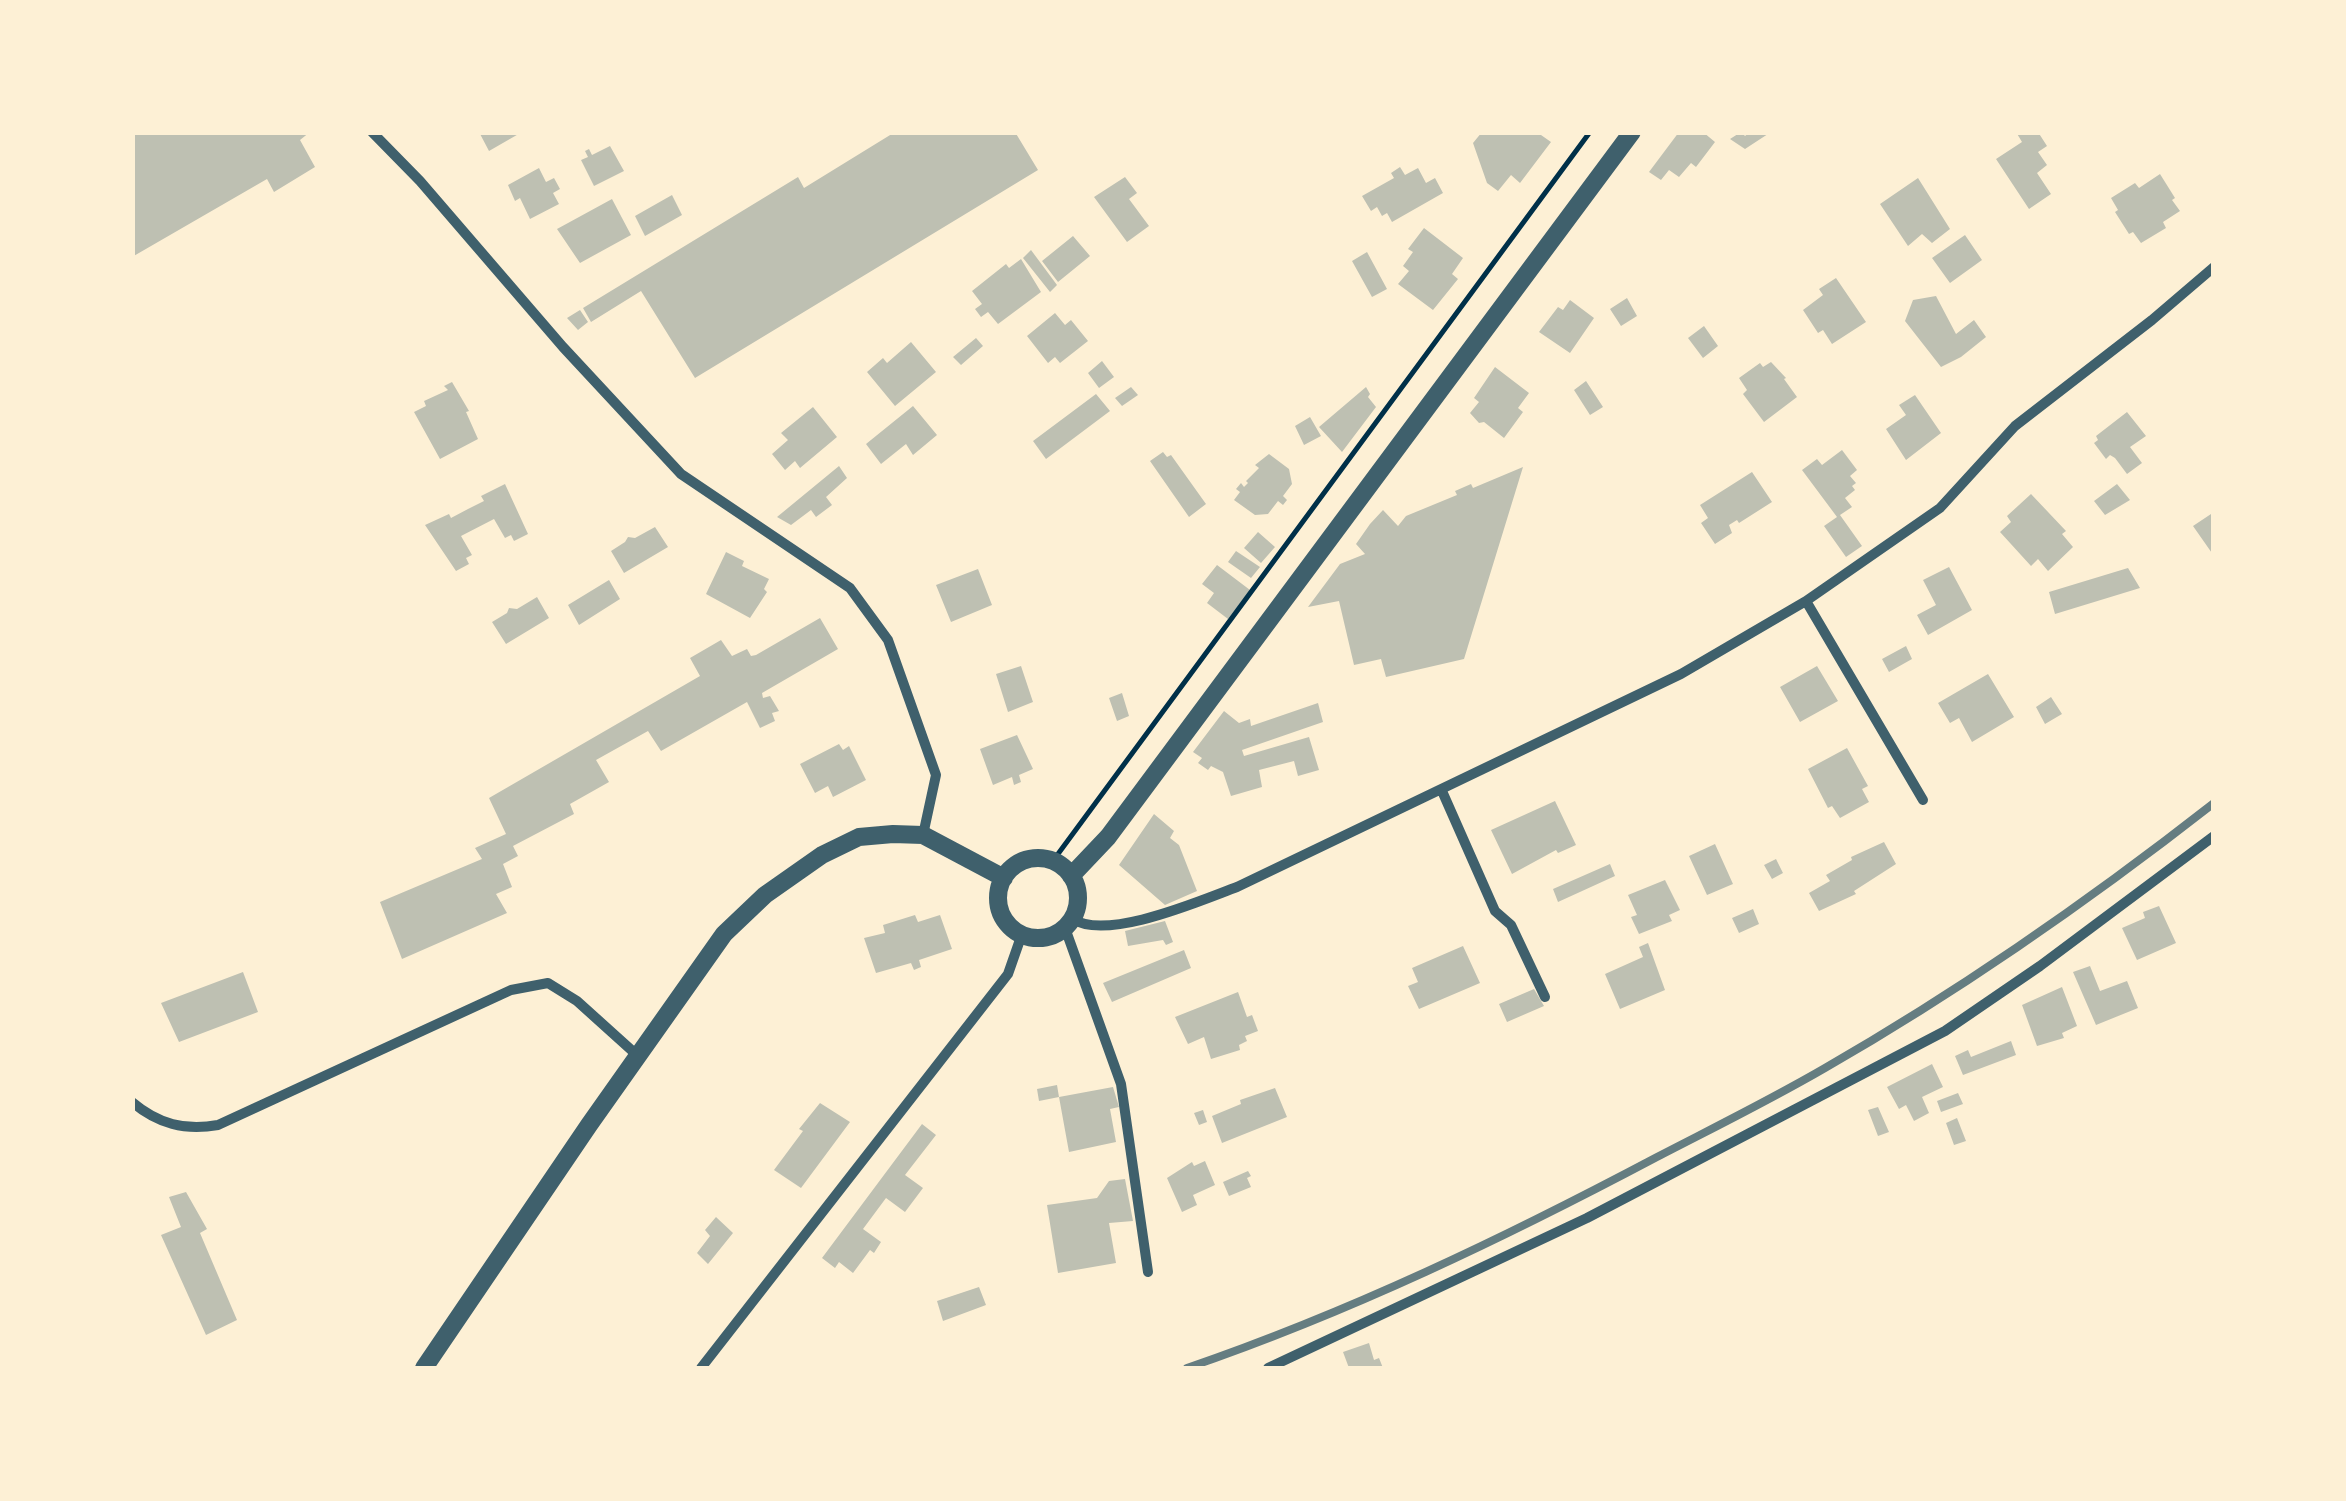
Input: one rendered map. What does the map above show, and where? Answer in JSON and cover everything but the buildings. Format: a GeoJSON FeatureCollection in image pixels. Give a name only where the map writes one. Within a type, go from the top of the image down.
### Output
{"type":"FeatureCollection","features":[{"type":"Feature","properties":{"kind":"street"},"geometry":{"type":"LineString","coordinates":[[372,132],[681,474],[850,588],[888,640],[936,775],[923,834]]}},
{"type":"Feature","properties":{"kind":"street"},"geometry":{"type":"LineString","coordinates":[[1071,876],[1108,838],[1632,132]]}},
{"type":"Feature","properties":{"kind":"street"},"geometry":{"type":"LineString","coordinates":[[1068,923],[1094,927],[1172,910],[1237,887],[1681,674],[1806,602],[1940,508],[2015,426],[2214,267]]}},
{"type":"Feature","properties":{"kind":"street"},"geometry":{"type":"LineString","coordinates":[[1806,602],[1923,800]]}},
{"type":"Feature","properties":{"kind":"street"},"geometry":{"type":"LineString","coordinates":[[1442,791],[1495,911],[1511,925],[1545,998]]}},
{"type":"Feature","properties":{"kind":"street"},"geometry":{"type":"LineString","coordinates":[[424,1368],[724,934],[765,895],[822,855],[858,837],[923,834],[1004,878]]}},
{"type":"Feature","properties":{"kind":"street"},"geometry":{"type":"LineString","coordinates":[[1268,1368],[1587,1218],[1944,1032],[2214,836]]}},
{"type":"Feature","properties":{"kind":"street"},"geometry":{"type":"LineString","coordinates":[[1042,858],[1054,861],[1071,876],[1078,897],[1068,923],[1044,937],[1022,934],[1011,927],[998,904],[1004,878],[1020,862],[1042,858]]}},
{"type":"Feature","properties":{"kind":"street"},"geometry":{"type":"LineString","coordinates":[[1068,923],[1121,1084],[1148,1272]]}},
{"type":"Feature","properties":{"kind":"street"},"geometry":{"type":"LineString","coordinates":[[701,1368],[1008,974],[1022,934]]}},
{"type":"Feature","properties":{"kind":"street"},"geometry":{"type":"LineString","coordinates":[[132,1102],[146,1114],[183,1128],[218,1125],[511,990],[548,983],[577,1001],[638,1056]]}},
{"type":"Feature","properties":{"kind":"path"},"geometry":{"type":"LineString","coordinates":[[1054,861],[1590,132]]}},
{"type":"Feature","properties":{"kind":"railway"},"geometry":{"type":"LineString","coordinates":[[1187,1368],[1308,1323],[1426,1272],[1783,1091],[1975,975],[2072,909],[2214,803]]}}]}
